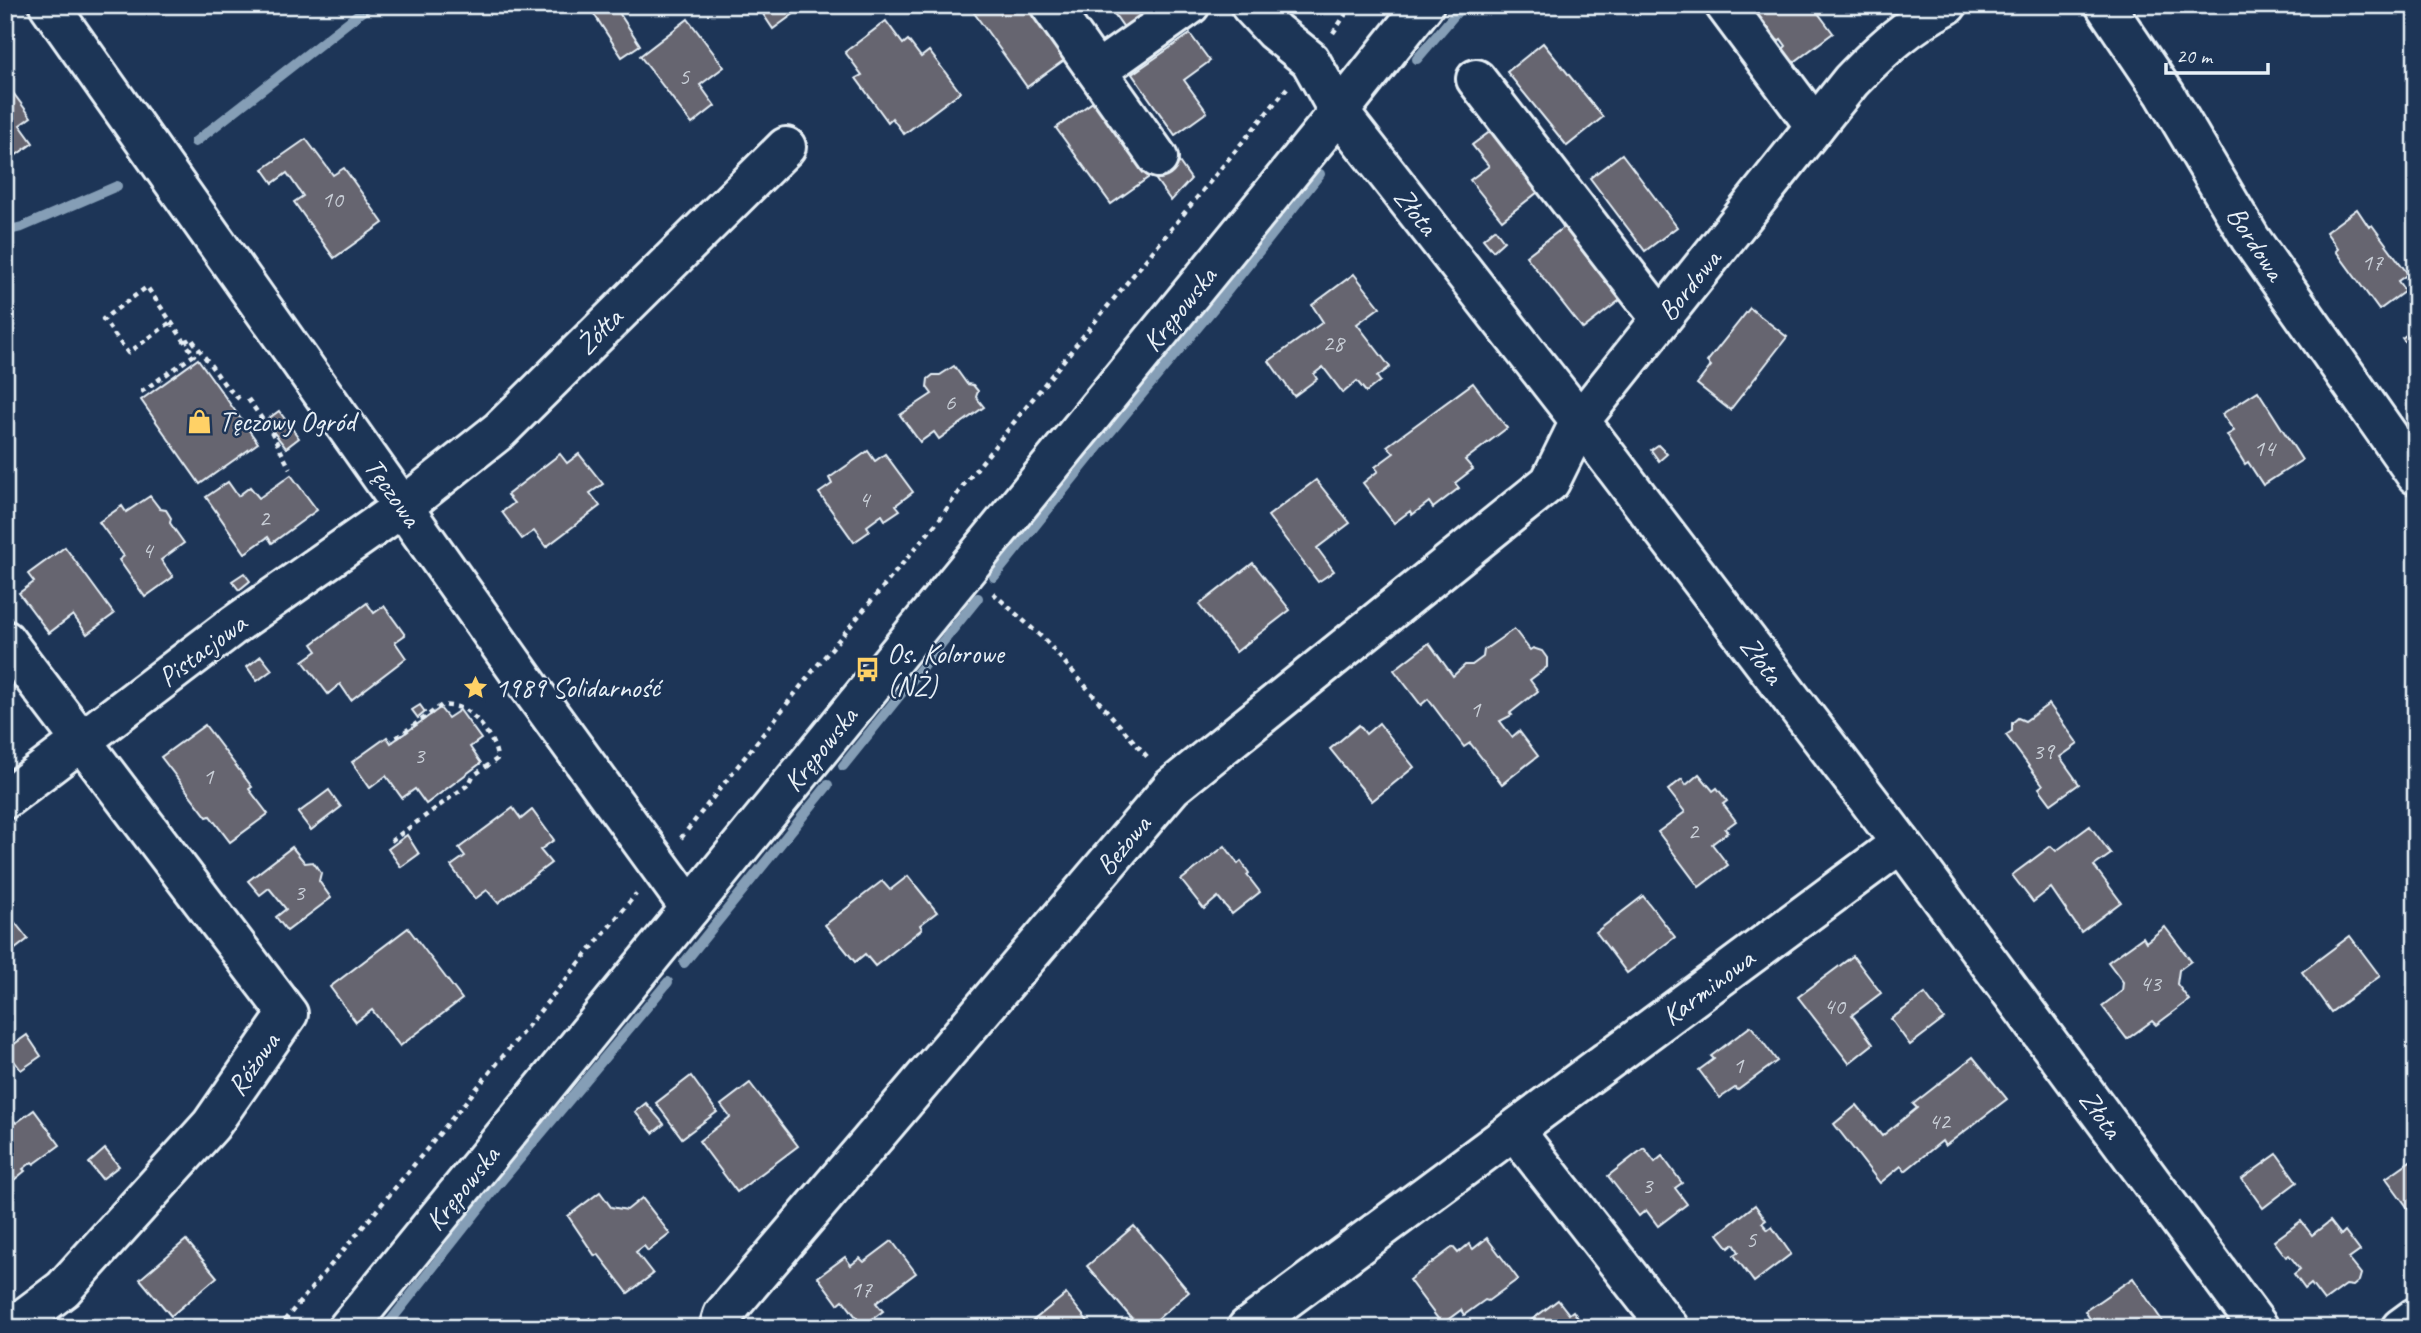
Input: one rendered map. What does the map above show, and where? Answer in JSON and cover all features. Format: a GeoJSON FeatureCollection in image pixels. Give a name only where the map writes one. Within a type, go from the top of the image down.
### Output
{"type":"FeatureCollection","features":[{"type":"Feature","properties":{"kind":"street","name":"Tęczowa"},"geometry":{"type":"LineString","coordinates":[[49,5],[526,682],[690,908]]}},
{"type":"Feature","properties":{"kind":"street"},"geometry":{"type":"LineString","coordinates":[[1050,5],[1158,158]]}},
{"type":"Feature","properties":{"kind":"street"},"geometry":{"type":"LineString","coordinates":[[1097,71],[1190,5]]}},
{"type":"Feature","properties":{"kind":"street","name":"Złota"},"geometry":{"type":"LineString","coordinates":[[1250,5],[1274,31],[1310,60],[1339,112],[1580,421],[1901,843],[2259,1328]]}},
{"type":"Feature","properties":{"kind":"street","name":"Krępowska"},"geometry":{"type":"LineString","coordinates":[[348,1328],[1424,5]]}},
{"type":"Feature","properties":{"kind":"street"},"geometry":{"type":"LineString","coordinates":[[1725,5],[1815,126]]}},
{"type":"Feature","properties":{"kind":"street","name":"Bordowa"},"geometry":{"type":"LineString","coordinates":[[1580,421],[1851,81],[1886,45],[1947,5]]}},
{"type":"Feature","properties":{"kind":"street","name":"Bordowa"},"geometry":{"type":"LineString","coordinates":[[2105,5],[2165,94],[2250,237],[2416,475]]}},
{"type":"Feature","properties":{"kind":"street"},"geometry":{"type":"LineString","coordinates":[[1475,79],[1661,319]]}},
{"type":"Feature","properties":{"kind":"street","name":"Żółta"},"geometry":{"type":"LineString","coordinates":[[404,506],[500,430],[786,147]]}},
{"type":"Feature","properties":{"kind":"street","name":"Beżowa"},"geometry":{"type":"LineString","coordinates":[[719,1328],[723,1315],[1172,787],[1550,482],[1580,421]]}},
{"type":"Feature","properties":{"kind":"street","name":"Pistacjowa"},"geometry":{"type":"LineString","coordinates":[[5,799],[230,628],[404,506]]}},
{"type":"Feature","properties":{"kind":"street"},"geometry":{"type":"LineString","coordinates":[[5,639],[81,742]]}},
{"type":"Feature","properties":{"kind":"street","name":"Różowa"},"geometry":{"type":"LineString","coordinates":[[12,1328],[63,1289],[211,1125],[288,1014],[81,742]]}},
{"type":"Feature","properties":{"kind":"street","name":"Karminowa"},"geometry":{"type":"LineString","coordinates":[[1247,1328],[1901,843]]}},
{"type":"Feature","properties":{"kind":"street"},"geometry":{"type":"LineString","coordinates":[[1514,1130],[1669,1328]]}},
{"type":"Feature","properties":{"kind":"street"},"geometry":{"type":"LineString","coordinates":[[2400,1328],[2416,1317]]}},
{"type":"Feature","properties":{"kind":"path"},"geometry":{"type":"LineString","coordinates":[[278,1328],[659,865],[1352,5]]}},
{"type":"Feature","properties":{"kind":"path"},"geometry":{"type":"LineString","coordinates":[[141,392],[194,355],[147,287],[103,319],[128,353],[171,322]]}},
{"type":"Feature","properties":{"kind":"path"},"geometry":{"type":"LineString","coordinates":[[185,342],[191,338],[242,402]]}},
{"type":"Feature","properties":{"kind":"path"},"geometry":{"type":"LineString","coordinates":[[248,398],[272,433],[290,469]]}},
{"type":"Feature","properties":{"kind":"path"},"geometry":{"type":"LineString","coordinates":[[967,569],[1045,640],[1172,787]]}},
{"type":"Feature","properties":{"kind":"path"},"geometry":{"type":"LineString","coordinates":[[391,841],[469,784],[473,776],[497,759],[497,750],[474,718],[462,708],[442,705],[392,741]]}},
{"type":"Feature","properties":{"kind":"building"},"geometry":{"type":"Polygon","coordinates":[[[607,5],[614,5],[640,45],[622,57],[594,14],[607,5]]]}},
{"type":"Feature","properties":{"kind":"building"},"geometry":{"type":"Polygon","coordinates":[[[757,5],[806,5],[773,29],[757,5]]]}},
{"type":"Feature","properties":{"kind":"building"},"geometry":{"type":"Polygon","coordinates":[[[978,5],[1030,5],[1067,58],[1027,87],[972,10],[978,5]]]}},
{"type":"Feature","properties":{"kind":"building"},"geometry":{"type":"Polygon","coordinates":[[[1108,5],[1159,5],[1125,29],[1108,5]]]}},
{"type":"Feature","properties":{"kind":"building"},"geometry":{"type":"Polygon","coordinates":[[[1755,5],[1812,5],[1833,33],[1793,63],[1783,49],[1786,46],[1781,39],[1777,42],[1753,10],[1757,8],[1755,5]]]}},
{"type":"Feature","properties":{"kind":"building"},"geometry":{"type":"Polygon","coordinates":[[[688,19],[724,67],[700,85],[715,106],[692,124],[640,56],[688,19]]]}},
{"type":"Feature","properties":{"kind":"building"},"geometry":{"type":"Polygon","coordinates":[[[886,21],[903,44],[908,40],[921,57],[929,51],[960,92],[904,134],[892,118],[888,122],[856,78],[862,75],[845,52],[886,21]]]}},
{"type":"Feature","properties":{"kind":"building"},"geometry":{"type":"Polygon","coordinates":[[[1190,34],[1210,61],[1184,80],[1207,112],[1175,135],[1132,74],[1190,34]]]}},
{"type":"Feature","properties":{"kind":"building"},"geometry":{"type":"Polygon","coordinates":[[[1543,43],[1603,117],[1567,146],[1507,72],[1543,43]]]}},
{"type":"Feature","properties":{"kind":"building"},"geometry":{"type":"Polygon","coordinates":[[[5,82],[31,117],[20,125],[33,143],[5,163],[5,82]]]}},
{"type":"Feature","properties":{"kind":"building"},"geometry":{"type":"Polygon","coordinates":[[[1097,99],[1152,175],[1111,204],[1056,128],[1097,99]]]}},
{"type":"Feature","properties":{"kind":"building"},"geometry":{"type":"Polygon","coordinates":[[[1491,131],[1538,192],[1502,220],[1470,180],[1489,166],[1472,145],[1491,131]]]}},
{"type":"Feature","properties":{"kind":"building"},"geometry":{"type":"Polygon","coordinates":[[[306,139],[333,175],[344,168],[383,223],[334,258],[294,202],[303,196],[287,173],[273,183],[263,169],[306,139]]]}},
{"type":"Feature","properties":{"kind":"building"},"geometry":{"type":"Polygon","coordinates":[[[1622,154],[1677,227],[1645,251],[1590,178],[1622,154]]]}},
{"type":"Feature","properties":{"kind":"building"},"geometry":{"type":"Polygon","coordinates":[[[1177,159],[1191,179],[1171,201],[1154,177],[1177,159]]]}},
{"type":"Feature","properties":{"kind":"building"},"geometry":{"type":"Polygon","coordinates":[[[2357,209],[2408,274],[2398,281],[2405,291],[2379,310],[2336,251],[2338,249],[2326,232],[2357,209]]]}},
{"type":"Feature","properties":{"kind":"building"},"geometry":{"type":"Polygon","coordinates":[[[1564,227],[1620,300],[1583,329],[1526,256],[1564,227]]]}},
{"type":"Feature","properties":{"kind":"building"},"geometry":{"type":"Polygon","coordinates":[[[1495,229],[1504,241],[1493,251],[1483,239],[1495,229]]]}},
{"type":"Feature","properties":{"kind":"building"},"geometry":{"type":"Polygon","coordinates":[[[1354,274],[1380,307],[1357,324],[1390,367],[1377,377],[1380,381],[1366,392],[1357,381],[1343,393],[1323,367],[1314,374],[1317,379],[1294,396],[1269,361],[1323,322],[1312,305],[1354,274]]]}},
{"type":"Feature","properties":{"kind":"building"},"geometry":{"type":"Polygon","coordinates":[[[1750,308],[1787,337],[1730,410],[1697,384],[1711,366],[1707,362],[1750,308]]]}},
{"type":"Feature","properties":{"kind":"building"},"geometry":{"type":"Polygon","coordinates":[[[2416,328],[2416,361],[2410,354],[2413,352],[2402,338],[2416,328]]]}},
{"type":"Feature","properties":{"kind":"building","name":"Tęczowy Ogród"},"geometry":{"type":"Polygon","coordinates":[[[198,359],[258,443],[200,484],[141,400],[198,359]]]}},
{"type":"Feature","properties":{"kind":"building"},"geometry":{"type":"Polygon","coordinates":[[[954,366],[967,384],[973,385],[978,391],[976,397],[984,407],[939,439],[934,432],[920,442],[900,415],[932,394],[927,387],[928,379],[954,366]]]}},
{"type":"Feature","properties":{"kind":"building"},"geometry":{"type":"Polygon","coordinates":[[[1473,383],[1507,428],[1465,460],[1473,469],[1455,483],[1459,488],[1433,508],[1429,502],[1412,515],[1410,511],[1394,523],[1363,483],[1378,471],[1375,467],[1394,453],[1387,446],[1473,383]]]}},
{"type":"Feature","properties":{"kind":"building"},"geometry":{"type":"Polygon","coordinates":[[[2258,391],[2302,460],[2263,485],[2248,462],[2245,464],[2227,435],[2234,431],[2222,414],[2258,391]]]}},
{"type":"Feature","properties":{"kind":"building"},"geometry":{"type":"Polygon","coordinates":[[[279,411],[299,438],[286,448],[265,421],[279,411]]]}},
{"type":"Feature","properties":{"kind":"building"},"geometry":{"type":"Polygon","coordinates":[[[1658,445],[1667,454],[1659,461],[1651,450],[1658,445]]]}},
{"type":"Feature","properties":{"kind":"building"},"geometry":{"type":"Polygon","coordinates":[[[868,451],[875,461],[885,454],[913,492],[896,505],[900,510],[885,520],[882,515],[867,526],[870,531],[854,542],[819,493],[832,484],[829,478],[868,451]]]}},
{"type":"Feature","properties":{"kind":"building"},"geometry":{"type":"Polygon","coordinates":[[[560,454],[567,463],[579,454],[603,484],[590,493],[600,506],[546,547],[534,531],[522,539],[502,512],[514,503],[507,495],[560,454]]]}},
{"type":"Feature","properties":{"kind":"building"},"geometry":{"type":"Polygon","coordinates":[[[291,475],[317,510],[272,543],[268,537],[245,553],[206,497],[228,482],[238,496],[250,487],[259,498],[291,475]]]}},
{"type":"Feature","properties":{"kind":"building"},"geometry":{"type":"Polygon","coordinates":[[[1316,480],[1350,523],[1317,548],[1334,571],[1318,582],[1268,516],[1316,480]]]}},
{"type":"Feature","properties":{"kind":"building"},"geometry":{"type":"Polygon","coordinates":[[[150,496],[160,509],[166,510],[171,518],[170,523],[184,543],[161,560],[173,577],[145,597],[119,560],[124,556],[99,522],[122,506],[126,512],[150,496]]]}},
{"type":"Feature","properties":{"kind":"building"},"geometry":{"type":"Polygon","coordinates":[[[65,547],[114,614],[87,634],[73,615],[49,633],[19,593],[34,582],[28,574],[65,547]]]}},
{"type":"Feature","properties":{"kind":"building"},"geometry":{"type":"Polygon","coordinates":[[[1253,563],[1290,610],[1236,652],[1199,605],[1253,563]]]}},
{"type":"Feature","properties":{"kind":"building"},"geometry":{"type":"Polygon","coordinates":[[[244,573],[250,581],[239,590],[232,581],[244,573]]]}},
{"type":"Feature","properties":{"kind":"building"},"geometry":{"type":"Polygon","coordinates":[[[367,603],[374,613],[384,606],[405,635],[395,642],[406,658],[351,700],[340,684],[328,694],[303,661],[317,651],[312,644],[367,603]]]}},
{"type":"Feature","properties":{"kind":"building"},"geometry":{"type":"Polygon","coordinates":[[[1514,629],[1530,650],[1533,648],[1542,651],[1547,658],[1547,667],[1530,680],[1538,691],[1510,713],[1512,715],[1500,721],[1512,737],[1519,731],[1538,756],[1502,784],[1470,743],[1464,747],[1428,699],[1421,705],[1394,670],[1429,643],[1453,676],[1465,665],[1472,665],[1483,657],[1484,650],[1514,629]]]}},
{"type":"Feature","properties":{"kind":"building"},"geometry":{"type":"Polygon","coordinates":[[[261,656],[272,670],[257,681],[247,667],[261,656]]]}},
{"type":"Feature","properties":{"kind":"building"},"geometry":{"type":"Polygon","coordinates":[[[2049,704],[2078,744],[2060,757],[2079,784],[2051,804],[2039,788],[2043,785],[2006,735],[2012,731],[2012,723],[2018,718],[2025,721],[2049,704]]]}},
{"type":"Feature","properties":{"kind":"building"},"geometry":{"type":"Polygon","coordinates":[[[420,705],[425,712],[418,718],[412,710],[420,705]]]}},
{"type":"Feature","properties":{"kind":"building"},"geometry":{"type":"Polygon","coordinates":[[[440,708],[448,718],[460,710],[481,739],[470,747],[481,763],[426,804],[415,789],[402,798],[386,776],[370,788],[352,762],[387,737],[391,743],[440,708]]]}},
{"type":"Feature","properties":{"kind":"building"},"geometry":{"type":"Polygon","coordinates":[[[1379,723],[1414,767],[1372,801],[1330,749],[1359,725],[1366,734],[1379,723]]]}},
{"type":"Feature","properties":{"kind":"building"},"geometry":{"type":"Polygon","coordinates":[[[205,725],[252,787],[249,789],[268,814],[230,842],[210,816],[207,817],[161,757],[205,725]]]}},
{"type":"Feature","properties":{"kind":"building"},"geometry":{"type":"Polygon","coordinates":[[[1699,774],[1713,791],[1717,788],[1727,801],[1723,804],[1736,821],[1725,829],[1728,832],[1712,844],[1728,865],[1699,887],[1658,832],[1685,812],[1668,790],[1682,779],[1686,785],[1699,774]]]}},
{"type":"Feature","properties":{"kind":"building"},"geometry":{"type":"Polygon","coordinates":[[[329,790],[341,807],[311,830],[298,813],[329,790]]]}},
{"type":"Feature","properties":{"kind":"building"},"geometry":{"type":"Polygon","coordinates":[[[513,808],[521,819],[532,810],[554,840],[540,850],[551,863],[498,903],[487,890],[475,899],[451,866],[465,856],[459,848],[513,808]]]}},
{"type":"Feature","properties":{"kind":"building"},"geometry":{"type":"Polygon","coordinates":[[[2090,826],[2111,854],[2094,866],[2121,902],[2081,932],[2051,888],[2033,902],[2012,875],[2051,846],[2056,851],[2090,826]]]}},
{"type":"Feature","properties":{"kind":"building"},"geometry":{"type":"Polygon","coordinates":[[[407,835],[419,854],[401,867],[388,849],[407,835]]]}},
{"type":"Feature","properties":{"kind":"building"},"geometry":{"type":"Polygon","coordinates":[[[1225,846],[1238,864],[1241,861],[1249,873],[1247,875],[1260,892],[1232,914],[1218,897],[1204,909],[1181,880],[1225,846]]]}},
{"type":"Feature","properties":{"kind":"building"},"geometry":{"type":"Polygon","coordinates":[[[292,847],[305,863],[313,862],[321,873],[319,881],[331,898],[287,931],[276,917],[286,909],[269,888],[260,895],[248,881],[292,847]]]}},
{"type":"Feature","properties":{"kind":"building"},"geometry":{"type":"Polygon","coordinates":[[[908,876],[937,912],[920,925],[922,929],[875,966],[865,954],[855,962],[825,925],[882,881],[890,890],[908,876]]]}},
{"type":"Feature","properties":{"kind":"building"},"geometry":{"type":"Polygon","coordinates":[[[1643,896],[1675,937],[1627,973],[1596,932],[1643,896]]]}},
{"type":"Feature","properties":{"kind":"building"},"geometry":{"type":"Polygon","coordinates":[[[5,910],[28,939],[5,957],[5,910]]]}},
{"type":"Feature","properties":{"kind":"building"},"geometry":{"type":"Polygon","coordinates":[[[2165,927],[2191,961],[2179,970],[2177,984],[2189,1000],[2156,1025],[2152,1021],[2127,1039],[2102,1006],[2122,991],[2123,982],[2108,962],[2143,937],[2146,942],[2165,927]]]}},
{"type":"Feature","properties":{"kind":"building"},"geometry":{"type":"Polygon","coordinates":[[[408,928],[462,999],[400,1046],[372,1010],[356,1022],[330,987],[408,928]]]}},
{"type":"Feature","properties":{"kind":"building"},"geometry":{"type":"Polygon","coordinates":[[[2350,936],[2380,976],[2331,1012],[2302,972],[2350,936]]]}},
{"type":"Feature","properties":{"kind":"building"},"geometry":{"type":"Polygon","coordinates":[[[1853,956],[1881,993],[1852,1015],[1873,1044],[1849,1063],[1798,997],[1853,956]]]}},
{"type":"Feature","properties":{"kind":"building"},"geometry":{"type":"Polygon","coordinates":[[[1925,994],[1944,1019],[1910,1045],[1891,1019],[1925,994]]]}},
{"type":"Feature","properties":{"kind":"building"},"geometry":{"type":"Polygon","coordinates":[[[1751,1026],[1777,1061],[1738,1090],[1735,1088],[1720,1098],[1699,1070],[1714,1059],[1711,1056],[1751,1026]]]}},
{"type":"Feature","properties":{"kind":"building"},"geometry":{"type":"Polygon","coordinates":[[[27,1035],[41,1056],[21,1070],[6,1050],[27,1035]]]}},
{"type":"Feature","properties":{"kind":"building"},"geometry":{"type":"Polygon","coordinates":[[[1973,1057],[2007,1099],[1945,1146],[1942,1141],[1905,1171],[1901,1166],[1880,1183],[1834,1124],[1857,1105],[1882,1136],[1917,1108],[1913,1104],[1973,1057]]]}},
{"type":"Feature","properties":{"kind":"building"},"geometry":{"type":"Polygon","coordinates":[[[691,1076],[717,1112],[682,1138],[656,1103],[691,1076]]]}},
{"type":"Feature","properties":{"kind":"building"},"geometry":{"type":"Polygon","coordinates":[[[750,1083],[798,1146],[737,1192],[699,1141],[730,1117],[721,1105],[750,1083]]]}},
{"type":"Feature","properties":{"kind":"building"},"geometry":{"type":"Polygon","coordinates":[[[646,1103],[664,1124],[653,1133],[635,1112],[646,1103]]]}},
{"type":"Feature","properties":{"kind":"building"},"geometry":{"type":"Polygon","coordinates":[[[5,1110],[16,1123],[34,1110],[60,1145],[34,1164],[32,1162],[9,1184],[5,1179],[5,1110]]]}},
{"type":"Feature","properties":{"kind":"building"},"geometry":{"type":"Polygon","coordinates":[[[1644,1148],[1655,1162],[1662,1156],[1682,1183],[1675,1188],[1687,1204],[1658,1226],[1646,1210],[1639,1216],[1608,1176],[1644,1148]]]}},
{"type":"Feature","properties":{"kind":"building"},"geometry":{"type":"Polygon","coordinates":[[[105,1149],[119,1166],[102,1179],[89,1163],[105,1149]]]}},
{"type":"Feature","properties":{"kind":"building"},"geometry":{"type":"Polygon","coordinates":[[[2277,1154],[2297,1182],[2263,1208],[2242,1179],[2277,1154]]]}},
{"type":"Feature","properties":{"kind":"building"},"geometry":{"type":"Polygon","coordinates":[[[2416,1157],[2416,1219],[2386,1178],[2416,1157]]]}},
{"type":"Feature","properties":{"kind":"building"},"geometry":{"type":"Polygon","coordinates":[[[600,1192],[611,1207],[627,1210],[642,1198],[670,1234],[648,1251],[644,1246],[636,1252],[653,1274],[628,1293],[598,1254],[595,1256],[568,1216],[600,1192]]]}},
{"type":"Feature","properties":{"kind":"building"},"geometry":{"type":"Polygon","coordinates":[[[1755,1205],[1766,1220],[1762,1223],[1768,1230],[1772,1227],[1791,1254],[1754,1282],[1734,1255],[1739,1252],[1734,1244],[1729,1248],[1718,1234],[1755,1205]]]}},
{"type":"Feature","properties":{"kind":"building"},"geometry":{"type":"Polygon","coordinates":[[[2301,1221],[2312,1235],[2330,1221],[2341,1235],[2345,1231],[2360,1251],[2349,1259],[2361,1274],[2359,1281],[2353,1286],[2346,1285],[2324,1301],[2311,1284],[2305,1289],[2294,1274],[2300,1269],[2274,1241],[2301,1221]]]}},
{"type":"Feature","properties":{"kind":"building"},"geometry":{"type":"Polygon","coordinates":[[[1134,1226],[1189,1292],[1147,1328],[1140,1328],[1087,1266],[1134,1226]]]}},
{"type":"Feature","properties":{"kind":"building"},"geometry":{"type":"Polygon","coordinates":[[[1487,1238],[1518,1279],[1488,1301],[1485,1300],[1464,1315],[1461,1310],[1442,1324],[1409,1280],[1453,1247],[1458,1253],[1469,1244],[1473,1249],[1487,1238]]]}},
{"type":"Feature","properties":{"kind":"building"},"geometry":{"type":"Polygon","coordinates":[[[186,1240],[217,1277],[171,1316],[140,1279],[186,1240]]]}},
{"type":"Feature","properties":{"kind":"building"},"geometry":{"type":"Polygon","coordinates":[[[892,1241],[916,1273],[876,1303],[883,1311],[863,1326],[843,1300],[838,1304],[818,1277],[845,1257],[851,1265],[860,1258],[864,1262],[892,1241]]]}},
{"type":"Feature","properties":{"kind":"building"},"geometry":{"type":"Polygon","coordinates":[[[2133,1278],[2167,1328],[2096,1328],[2085,1311],[2133,1278]]]}},
{"type":"Feature","properties":{"kind":"building"},"geometry":{"type":"Polygon","coordinates":[[[1066,1294],[1093,1328],[1024,1328],[1066,1294]]]}},
{"type":"Feature","properties":{"kind":"building"},"geometry":{"type":"Polygon","coordinates":[[[1558,1300],[1569,1314],[1573,1311],[1585,1328],[1521,1328],[1558,1300]]]}},
{"type":"Feature","properties":{"kind":"building"},"geometry":{"type":"Polygon","coordinates":[[[590,1318],[598,1328],[577,1328],[590,1318]]]}},
{"type":"Feature","properties":{"kind":"waterway"},"geometry":{"type":"LineString","coordinates":[[195,142],[370,5]]}},
{"type":"Feature","properties":{"kind":"waterway"},"geometry":{"type":"LineString","coordinates":[[1417,59],[1463,5]]}},
{"type":"Feature","properties":{"kind":"waterway"},"geometry":{"type":"LineString","coordinates":[[994,577],[1320,174]]}},
{"type":"Feature","properties":{"kind":"waterway"},"geometry":{"type":"LineString","coordinates":[[5,231],[22,227],[117,186]]}},
{"type":"Feature","properties":{"kind":"waterway"},"geometry":{"type":"LineString","coordinates":[[843,766],[978,598]]}},
{"type":"Feature","properties":{"kind":"waterway"},"geometry":{"type":"LineString","coordinates":[[684,963],[828,785]]}},
{"type":"Feature","properties":{"kind":"waterway"},"geometry":{"type":"LineString","coordinates":[[385,1328],[497,1186],[668,982]]}},
{"type":"Feature","properties":{"kind":"place","name":"Tęczowy Ogród"},"geometry":{"type":"Point","coordinates":[199,421]}},
{"type":"Feature","properties":{"kind":"place","name":"Os. Kolorowe (NŻ)"},"geometry":{"type":"Point","coordinates":[867,669]}},
{"type":"Feature","properties":{"kind":"place","name":"1989 Solidarność"},"geometry":{"type":"Point","coordinates":[475,687]}}]}
